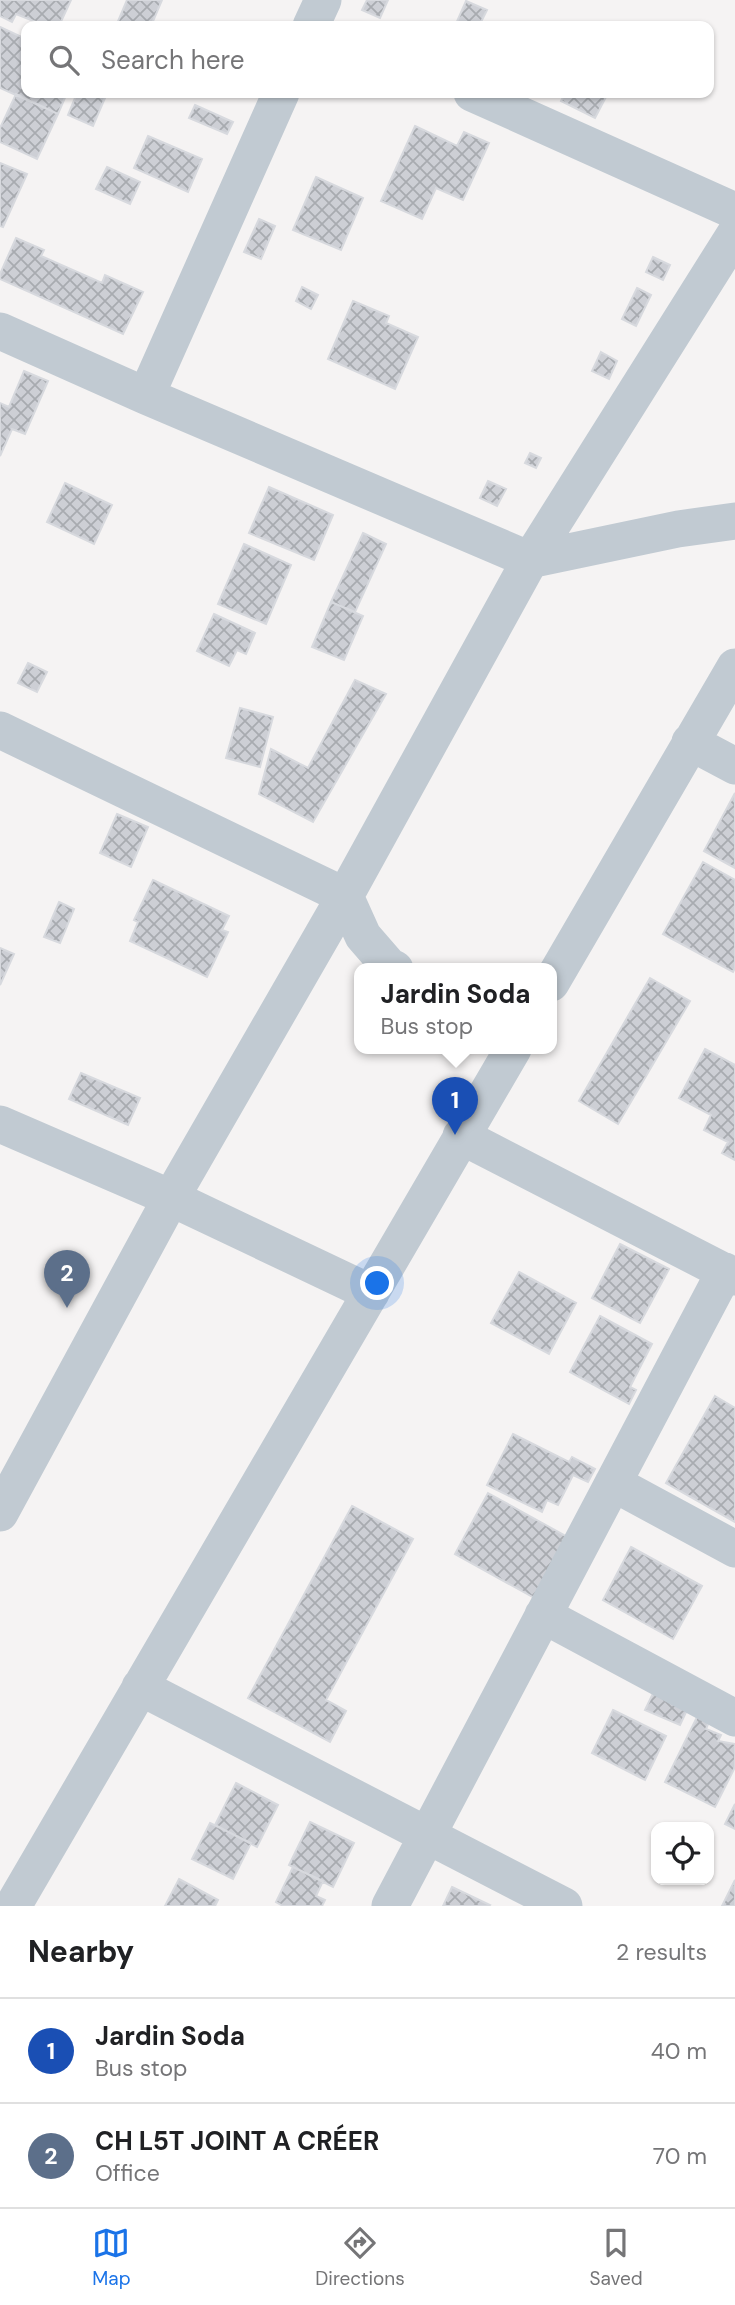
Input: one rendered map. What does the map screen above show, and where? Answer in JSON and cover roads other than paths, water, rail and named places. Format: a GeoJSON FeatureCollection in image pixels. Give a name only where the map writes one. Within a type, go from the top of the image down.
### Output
{"type":"FeatureCollection","features":[{"type":"Feature","properties":{"kind":"street"},"geometry":{"type":"LineString","coordinates":[[145,396],[279,98]]}},
{"type":"Feature","properties":{"kind":"street"},"geometry":{"type":"LineString","coordinates":[[483,98],[735,211]]}},
{"type":"Feature","properties":{"kind":"street"},"geometry":{"type":"LineString","coordinates":[[0,1513],[170,1198],[345,896],[530,559],[735,234]]}},
{"type":"Feature","properties":{"kind":"street"},"geometry":{"type":"LineString","coordinates":[[0,331],[145,396],[530,559],[678,529],[735,521]]}},
{"type":"Feature","properties":{"kind":"street"},"geometry":{"type":"LineString","coordinates":[[557,974],[735,667]]}},
{"type":"Feature","properties":{"kind":"street"},"geometry":{"type":"LineString","coordinates":[[0,730],[345,896],[363,936],[386,963]]}},
{"type":"Feature","properties":{"kind":"street"},"geometry":{"type":"LineString","coordinates":[[690,742],[735,766]]}},
{"type":"Feature","properties":{"kind":"street"},"geometry":{"type":"LineString","coordinates":[[13,1906],[510,1054]]}},
{"type":"Feature","properties":{"kind":"street"},"geometry":{"type":"LineString","coordinates":[[0,1124],[170,1198],[371,1293]]}},
{"type":"Feature","properties":{"kind":"street"},"geometry":{"type":"LineString","coordinates":[[390,1906],[613,1483],[730,1274],[461,1136]]}},
{"type":"Feature","properties":{"kind":"street"},"geometry":{"type":"LineString","coordinates":[[613,1483],[735,1549]]}},
{"type":"Feature","properties":{"kind":"street"},"geometry":{"type":"LineString","coordinates":[[543,1615],[735,1718]]}},
{"type":"Feature","properties":{"kind":"street"},"geometry":{"type":"LineString","coordinates":[[140,1687],[564,1906]]}},
{"type":"Feature","properties":{"kind":"place","name":"Jardin Soda"},"geometry":{"type":"Point","coordinates":[455,1135]}},
{"type":"Feature","properties":{"kind":"place","name":"CH L5T JOINT A CRÉER"},"geometry":{"type":"Point","coordinates":[67,1308]}}]}
